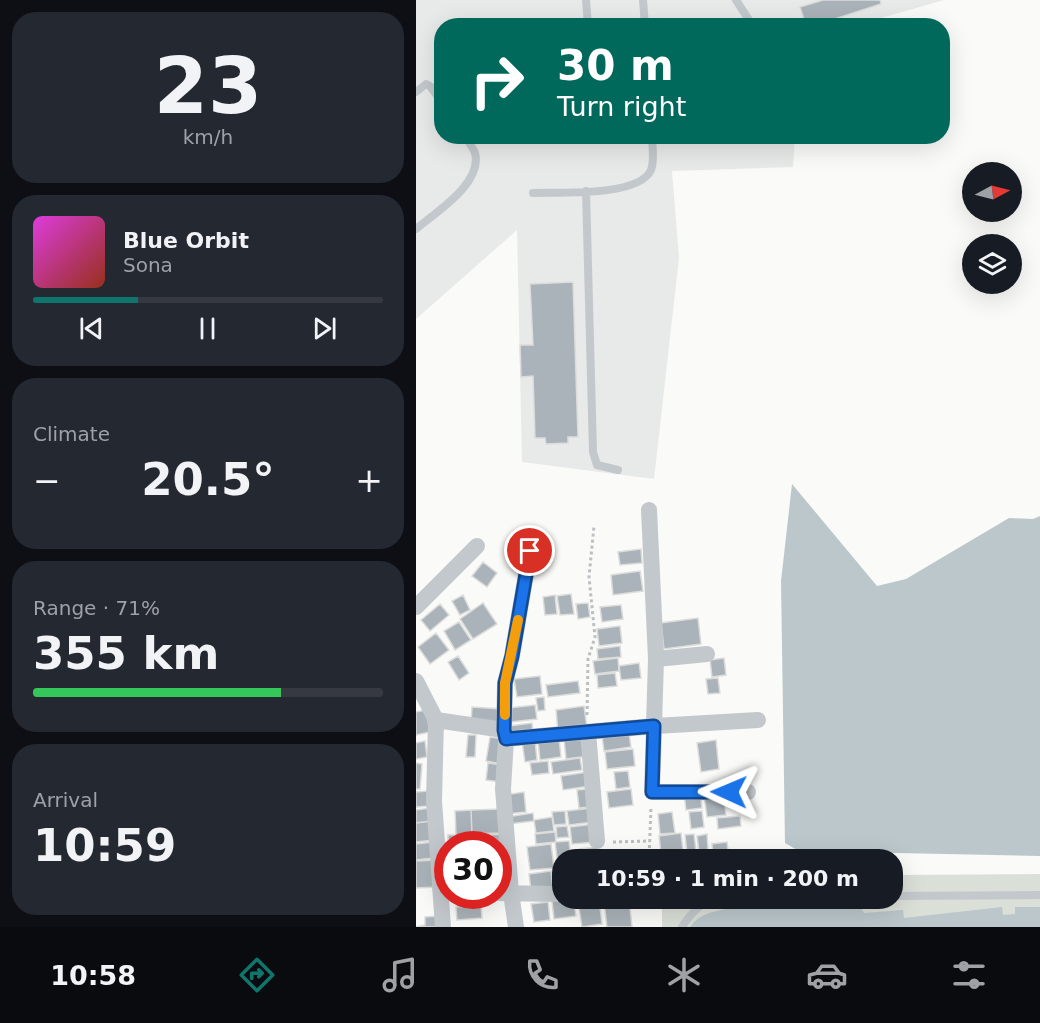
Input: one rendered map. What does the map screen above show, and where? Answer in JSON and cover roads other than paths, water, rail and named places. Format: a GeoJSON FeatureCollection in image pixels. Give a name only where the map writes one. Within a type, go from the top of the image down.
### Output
{"type":"FeatureCollection","features":[{"type":"Feature","properties":{"kind":"street"},"geometry":{"type":"LineString","coordinates":[[649,510],[656,659],[652,792],[748,792]]}},
{"type":"Feature","properties":{"kind":"street"},"geometry":{"type":"LineString","coordinates":[[416,607],[477,546]]}},
{"type":"Feature","properties":{"kind":"street"},"geometry":{"type":"LineString","coordinates":[[504,831],[505,683],[512,656],[530,551]]}},
{"type":"Feature","properties":{"kind":"street"},"geometry":{"type":"LineString","coordinates":[[656,659],[707,654]]}},
{"type":"Feature","properties":{"kind":"street"},"geometry":{"type":"LineString","coordinates":[[416,681],[436,720],[434,801],[437,831]]}},
{"type":"Feature","properties":{"kind":"street"},"geometry":{"type":"LineString","coordinates":[[436,720],[505,735],[588,732],[758,720]]}},
{"type":"Feature","properties":{"kind":"street"},"geometry":{"type":"LineString","coordinates":[[588,732],[597,841]]}},
{"type":"Feature","properties":{"kind":"street"},"geometry":{"type":"LineString","coordinates":[[512,893],[552,894]]}},
{"type":"Feature","properties":{"kind":"street"},"geometry":{"type":"LineString","coordinates":[[443,927],[444,909]]}},
{"type":"Feature","properties":{"kind":"street"},"geometry":{"type":"LineString","coordinates":[[510,909],[516,927]]}},
{"type":"Feature","properties":{"kind":"lane"},"geometry":{"type":"LineString","coordinates":[[586,0],[587,18]]}},
{"type":"Feature","properties":{"kind":"lane"},"geometry":{"type":"LineString","coordinates":[[643,0],[644,18]]}},
{"type":"Feature","properties":{"kind":"lane"},"geometry":{"type":"LineString","coordinates":[[736,0],[748,18]]}},
{"type":"Feature","properties":{"kind":"lane"},"geometry":{"type":"LineString","coordinates":[[416,92],[426,84],[434,91]]}},
{"type":"Feature","properties":{"kind":"lane"},"geometry":{"type":"LineString","coordinates":[[416,229],[467,186],[476,160],[470,144]]}},
{"type":"Feature","properties":{"kind":"lane"},"geometry":{"type":"LineString","coordinates":[[533,193],[616,189],[639,181],[650,171],[653,158],[652,144]]}},
{"type":"Feature","properties":{"kind":"lane"},"geometry":{"type":"LineString","coordinates":[[586,191],[593,452],[598,465],[618,470]]}},
{"type":"Feature","properties":{"kind":"lane"},"geometry":{"type":"LineString","coordinates":[[903,896],[1040,895]]}},
{"type":"Feature","properties":{"kind":"lane"},"geometry":{"type":"LineString","coordinates":[[682,927],[695,909]]}}]}
